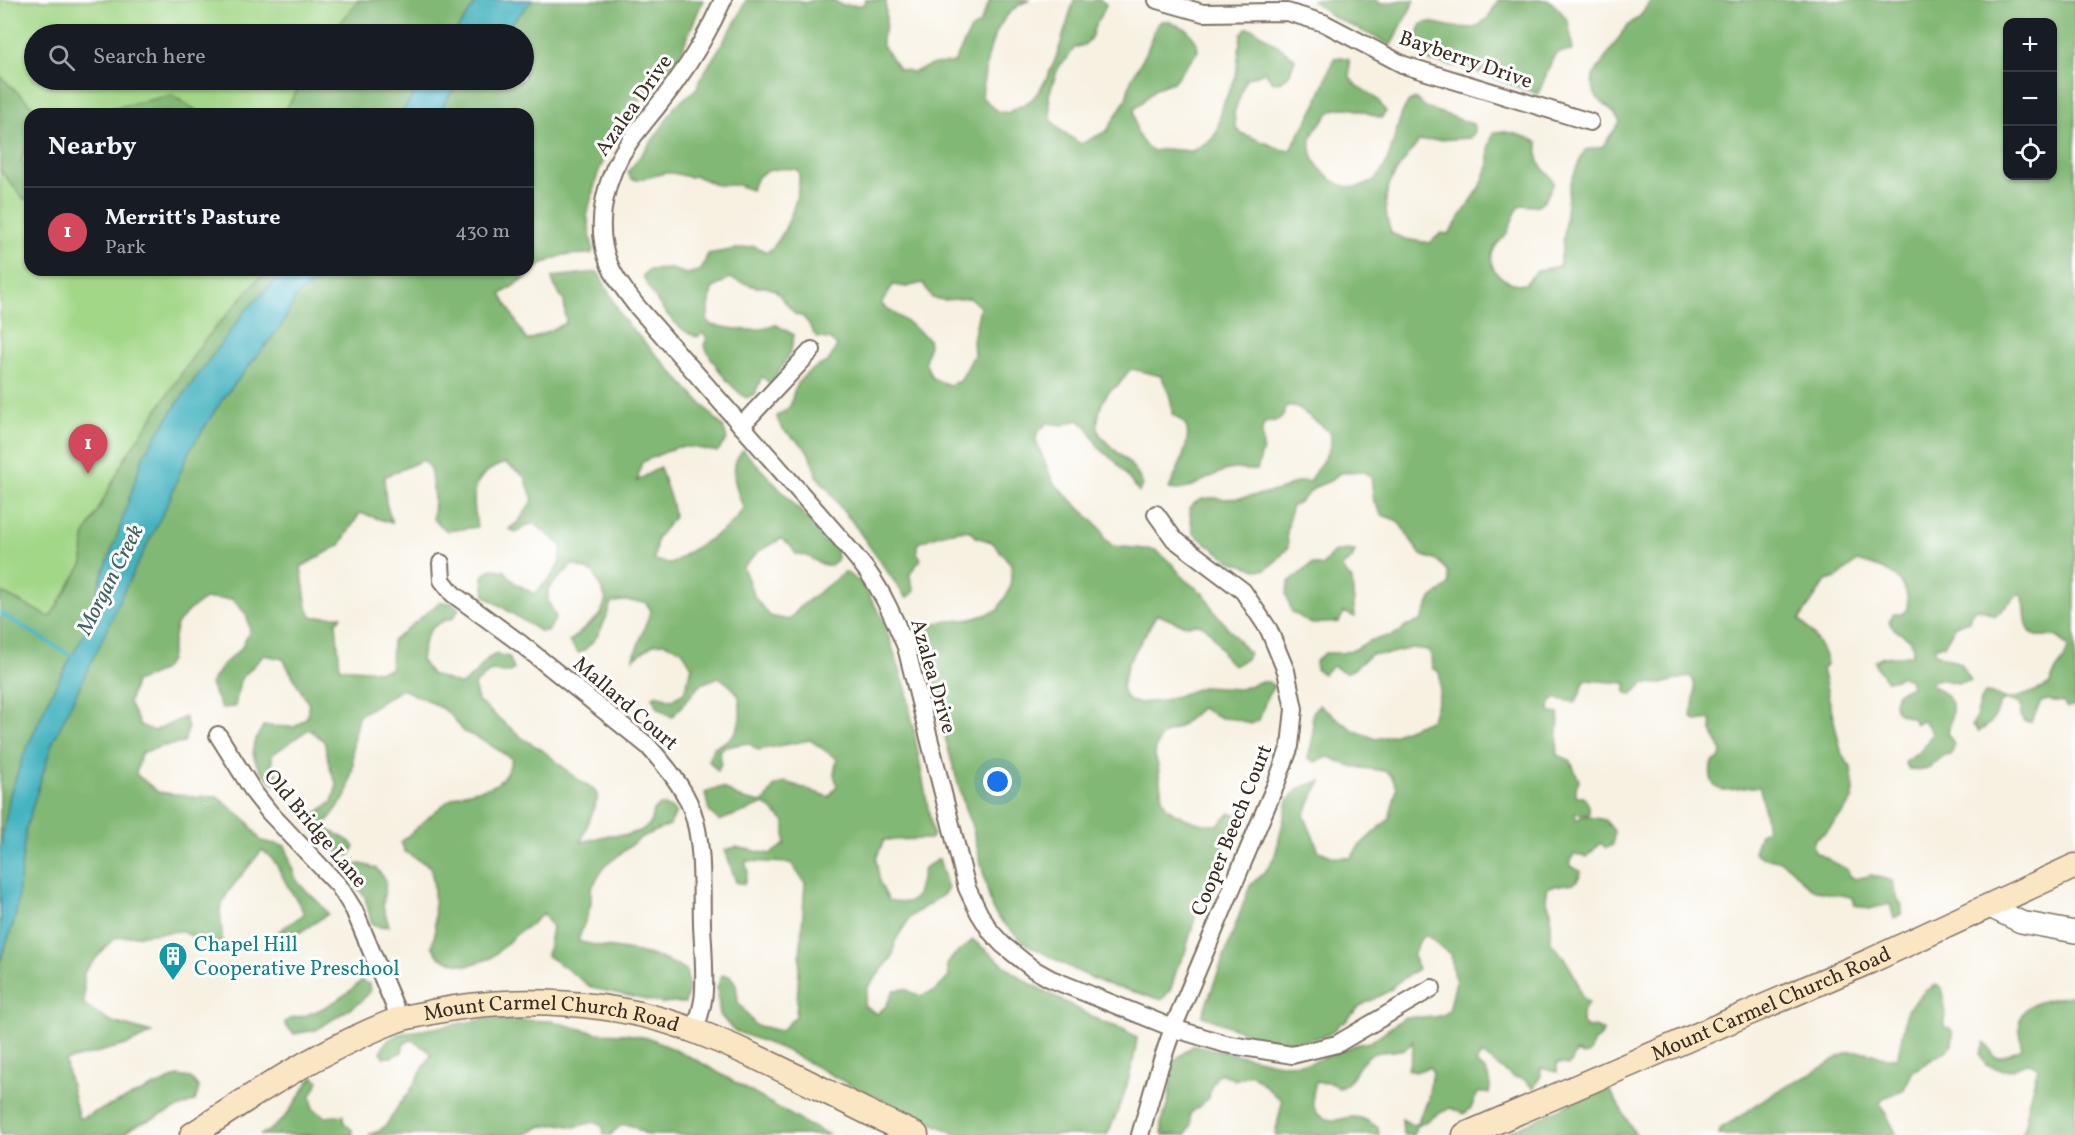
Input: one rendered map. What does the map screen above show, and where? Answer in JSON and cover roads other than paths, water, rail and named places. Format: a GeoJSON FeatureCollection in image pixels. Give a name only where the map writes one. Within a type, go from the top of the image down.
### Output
{"type":"FeatureCollection","features":[{"type":"Feature","properties":{"kind":"main road","name":"Mount Carmel Church Road"},"geometry":{"type":"LineString","coordinates":[[1465,1135],[1726,1024],[2075,866]]}},
{"type":"Feature","properties":{"kind":"main road","name":"Mount Carmel Church Road"},"geometry":{"type":"LineString","coordinates":[[192,1135],[245,1100],[349,1041],[400,1019],[457,1007],[513,1003],[591,1005],[668,1021],[741,1050],[907,1133]]}},
{"type":"Feature","properties":{"kind":"street","name":"Azalea Drive"},"geometry":{"type":"LineString","coordinates":[[723,0],[691,59],[669,92],[630,141],[616,165],[608,184],[603,207],[602,225],[609,264],[619,282],[665,340],[867,571],[893,617],[906,647],[967,888],[979,913],[992,932],[1018,958],[1051,979],[1173,1028],[1225,1044],[1292,1055],[1337,1044],[1432,988]]}},
{"type":"Feature","properties":{"kind":"street","name":"Bayberry Drive"},"geometry":{"type":"LineString","coordinates":[[1157,0],[1203,13],[1287,12],[1324,23],[1404,65],[1590,122]]}},
{"type":"Feature","properties":{"kind":"street"},"geometry":{"type":"LineString","coordinates":[[741,426],[812,350]]}},
{"type":"Feature","properties":{"kind":"street","name":"Cooper Beech Court"},"geometry":{"type":"LineString","coordinates":[[1140,1135],[1173,1028],[1290,746],[1294,709],[1286,671],[1269,630],[1243,591],[1174,539],[1156,514]]}},
{"type":"Feature","properties":{"kind":"street","name":"Mallard Court"},"geometry":{"type":"LineString","coordinates":[[441,563],[442,580],[453,594],[520,643],[648,746],[664,763],[685,794],[692,810],[696,829],[702,901],[704,991],[695,1030]]}},
{"type":"Feature","properties":{"kind":"street","name":"Old Bridge Lane"},"geometry":{"type":"LineString","coordinates":[[219,735],[255,794],[270,813],[339,886],[354,910],[400,1019]]}},
{"type":"Feature","properties":{"kind":"street"},"geometry":{"type":"LineString","coordinates":[[1988,906],[2021,922],[2075,932]]}},
{"type":"Feature","properties":{"kind":"water"},"geometry":{"type":"Polygon","coordinates":[[[478,0],[533,0],[510,24],[461,24],[478,0]]]}},
{"type":"Feature","properties":{"kind":"water"},"geometry":{"type":"Polygon","coordinates":[[[417,90],[454,90],[442,108],[404,108],[417,90]]]}},
{"type":"Feature","properties":{"kind":"water","name":"Morgan Creek"},"geometry":{"type":"Polygon","coordinates":[[[280,276],[320,276],[319,280],[298,295],[281,326],[222,400],[189,451],[168,503],[52,744],[26,828],[16,915],[0,962],[0,848],[10,794],[23,757],[51,694],[90,623],[100,581],[143,456],[178,402],[245,311],[280,276]]]}},
{"type":"Feature","properties":{"kind":"waterway"},"geometry":{"type":"LineString","coordinates":[[0,613],[77,659]]}},
{"type":"Feature","properties":{"kind":"place","name":"Merritt's Pasture"},"geometry":{"type":"Point","coordinates":[88,474]}},
{"type":"Feature","properties":{"kind":"place","name":"Chapel Hill Cooperative Preschool"},"geometry":{"type":"Point","coordinates":[173,982]}}]}
